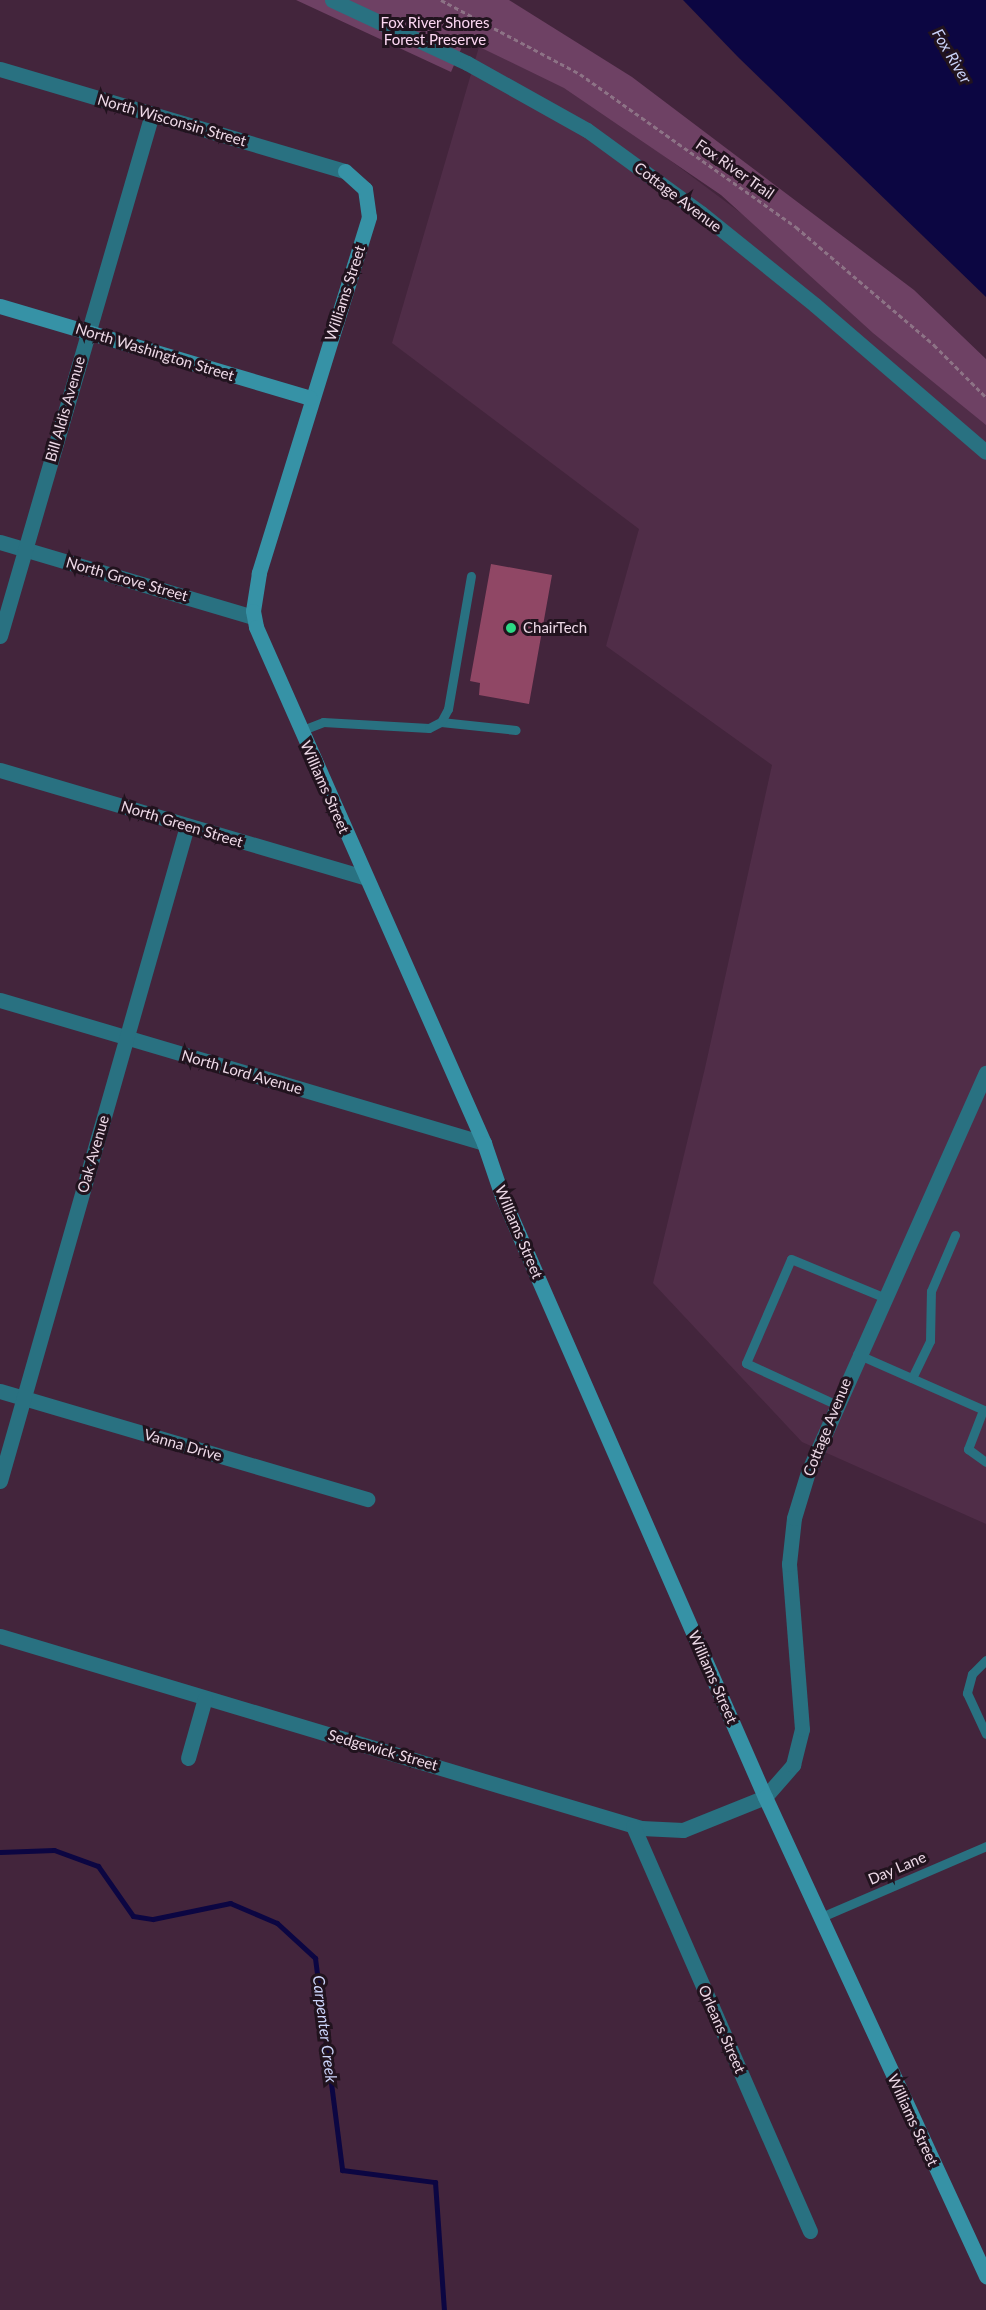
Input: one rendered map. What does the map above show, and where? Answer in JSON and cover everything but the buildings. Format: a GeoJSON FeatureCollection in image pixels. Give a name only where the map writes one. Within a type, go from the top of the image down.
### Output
{"type":"FeatureCollection","features":[{"type":"Feature","properties":{"kind":"street","name":"Cottage Avenue"},"geometry":{"type":"LineString","coordinates":[[332,0],[467,63],[587,130],[701,213],[797,291],[986,452]]}},
{"type":"Feature","properties":{"kind":"street","name":"North Wisconsin Street"},"geometry":{"type":"LineString","coordinates":[[0,69],[345,171]]}},
{"type":"Feature","properties":{"kind":"street","name":"Bill Aldis Avenue"},"geometry":{"type":"LineString","coordinates":[[0,636],[152,114]]}},
{"type":"Feature","properties":{"kind":"street","name":"Williams Street"},"geometry":{"type":"LineString","coordinates":[[345,171],[365,189],[369,217],[310,398],[259,573],[254,617],[300,731],[484,1143],[502,1196],[765,1797],[986,2276]]}},
{"type":"Feature","properties":{"kind":"street","name":"North Washington Street"},"geometry":{"type":"LineString","coordinates":[[0,306],[310,398]]}},
{"type":"Feature","properties":{"kind":"street","name":"North Grove Street"},"geometry":{"type":"LineString","coordinates":[[0,542],[254,617]]}},
{"type":"Feature","properties":{"kind":"street","name":"North Green Street"},"geometry":{"type":"LineString","coordinates":[[0,770],[364,877]]}},
{"type":"Feature","properties":{"kind":"street","name":"Oak Avenue"},"geometry":{"type":"LineString","coordinates":[[0,1481],[187,826]]}},
{"type":"Feature","properties":{"kind":"street","name":"North Lord Avenue"},"geometry":{"type":"LineString","coordinates":[[0,1000],[484,1143]]}},
{"type":"Feature","properties":{"kind":"street","name":"Cottage Avenue"},"geometry":{"type":"LineString","coordinates":[[765,1797],[793,1765],[802,1729],[789,1564],[794,1518],[835,1404],[986,1073]]}},
{"type":"Feature","properties":{"kind":"street","name":"Vanna Drive"},"geometry":{"type":"LineString","coordinates":[[0,1391],[367,1499]]}},
{"type":"Feature","properties":{"kind":"street","name":"Sedgewick Street"},"geometry":{"type":"LineString","coordinates":[[0,1636],[633,1826],[683,1830],[765,1797]]}},
{"type":"Feature","properties":{"kind":"street"},"geometry":{"type":"LineString","coordinates":[[188,1758],[205,1698]]}},
{"type":"Feature","properties":{"kind":"street","name":"Orleans Street"},"geometry":{"type":"LineString","coordinates":[[633,1826],[810,2231]]}},
{"type":"Feature","properties":{"kind":"lane"},"geometry":{"type":"LineString","coordinates":[[441,722],[448,709],[471,576]]}},
{"type":"Feature","properties":{"kind":"lane"},"geometry":{"type":"LineString","coordinates":[[300,731],[334,722],[429,728],[441,722],[516,730]]}},
{"type":"Feature","properties":{"kind":"lane"},"geometry":{"type":"LineString","coordinates":[[912,1378],[930,1341],[931,1290],[955,1236]]}},
{"type":"Feature","properties":{"kind":"lane"},"geometry":{"type":"LineString","coordinates":[[835,1404],[746,1363],[791,1259],[883,1297]]}},
{"type":"Feature","properties":{"kind":"lane"},"geometry":{"type":"LineString","coordinates":[[857,1354],[985,1411],[968,1449],[986,1462]]}},
{"type":"Feature","properties":{"kind":"lane"},"geometry":{"type":"LineString","coordinates":[[986,1660],[972,1674],[967,1693],[986,1734]]}},
{"type":"Feature","properties":{"kind":"lane","name":"Day Lane"},"geometry":{"type":"LineString","coordinates":[[819,1918],[986,1846]]}},
{"type":"Feature","properties":{"kind":"path","name":"Fox River Trail"},"geometry":{"type":"LineString","coordinates":[[441,0],[580,74],[796,227],[934,345],[986,397]]}},
{"type":"Feature","properties":{"kind":"shaded area"},"geometry":{"type":"Polygon","coordinates":[[[486,23],[934,357],[986,409],[986,1524],[802,1442],[653,1283],[705,1068],[772,765],[606,646],[639,529],[392,343],[486,23]]]}},
{"type":"Feature","properties":{"kind":"green space","name":"Fox River Shores Forest Preserve"},"geometry":{"type":"Polygon","coordinates":[[[296,0],[509,0],[632,77],[914,290],[986,359],[986,425],[873,333],[721,195],[564,88],[465,40],[451,72],[296,0]]]}},
{"type":"Feature","properties":{"kind":"water","name":"Fox River"},"geometry":{"type":"Polygon","coordinates":[[[683,0],[986,0],[986,297],[738,57],[683,0]]]}},
{"type":"Feature","properties":{"kind":"waterway","name":"Carpenter Creek"},"geometry":{"type":"LineString","coordinates":[[0,1852],[54,1850],[98,1866],[133,1916],[153,1919],[230,1903],[277,1923],[315,1958],[342,2170],[435,2182],[444,2310]]}},
{"type":"Feature","properties":{"kind":"place","name":"ChairTech"},"geometry":{"type":"Point","coordinates":[511,628]}}]}
